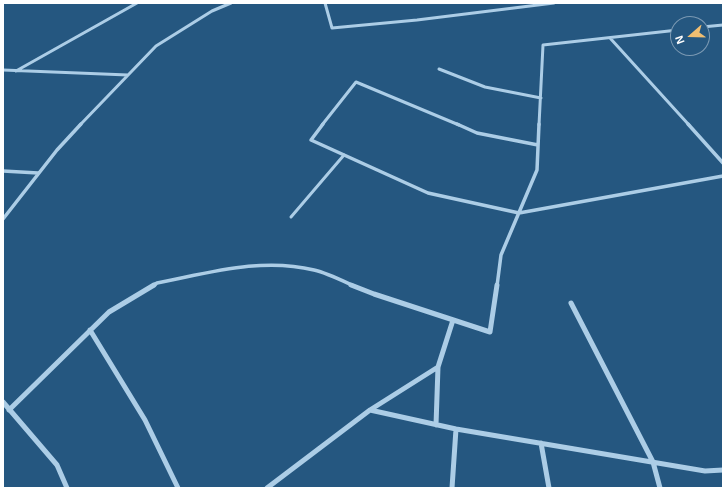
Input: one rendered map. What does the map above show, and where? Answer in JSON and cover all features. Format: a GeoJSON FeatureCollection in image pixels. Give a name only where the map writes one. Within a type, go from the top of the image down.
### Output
{"type":"FeatureCollection","features":[{"type":"Feature","properties":{"kind":"street"},"geometry":{"type":"LineString","coordinates":[[16,71],[137,3]]}},
{"type":"Feature","properties":{"kind":"street"},"geometry":{"type":"LineString","coordinates":[[3,219],[57,150],[156,46],[212,11],[231,3]]}},
{"type":"Feature","properties":{"kind":"street"},"geometry":{"type":"LineString","coordinates":[[325,3],[332,28],[417,20],[554,3]]}},
{"type":"Feature","properties":{"kind":"street"},"geometry":{"type":"LineString","coordinates":[[710,26],[723,25]]}},
{"type":"Feature","properties":{"kind":"street"},"geometry":{"type":"LineString","coordinates":[[9,410],[109,312],[157,283],[238,267],[278,264],[315,270],[374,294],[490,332],[501,256],[537,170],[544,45],[670,31]]}},
{"type":"Feature","properties":{"kind":"street"},"geometry":{"type":"LineString","coordinates":[[610,38],[723,163]]}},
{"type":"Feature","properties":{"kind":"street"},"geometry":{"type":"LineString","coordinates":[[439,69],[485,87],[541,98]]}},
{"type":"Feature","properties":{"kind":"street"},"geometry":{"type":"LineString","coordinates":[[3,70],[128,75]]}},
{"type":"Feature","properties":{"kind":"street"},"geometry":{"type":"LineString","coordinates":[[538,145],[477,132],[356,82],[311,140],[428,193],[519,212],[723,176]]}},
{"type":"Feature","properties":{"kind":"street"},"geometry":{"type":"LineString","coordinates":[[3,171],[38,173]]}},
{"type":"Feature","properties":{"kind":"street"},"geometry":{"type":"LineString","coordinates":[[571,303],[653,462],[660,488]]}},
{"type":"Feature","properties":{"kind":"street"},"geometry":{"type":"LineString","coordinates":[[436,425],[438,367],[453,320]]}},
{"type":"Feature","properties":{"kind":"street"},"geometry":{"type":"LineString","coordinates":[[90,330],[145,420],[178,488]]}},
{"type":"Feature","properties":{"kind":"street"},"geometry":{"type":"LineString","coordinates":[[267,488],[370,410],[438,367]]}},
{"type":"Feature","properties":{"kind":"street"},"geometry":{"type":"LineString","coordinates":[[3,402],[57,466],[67,488]]}},
{"type":"Feature","properties":{"kind":"street"},"geometry":{"type":"LineString","coordinates":[[370,410],[456,429],[705,471],[723,470]]}},
{"type":"Feature","properties":{"kind":"street"},"geometry":{"type":"LineString","coordinates":[[452,488],[456,429]]}},
{"type":"Feature","properties":{"kind":"street"},"geometry":{"type":"LineString","coordinates":[[541,443],[549,488]]}},
{"type":"Feature","properties":{"kind":"lane"},"geometry":{"type":"LineString","coordinates":[[292,216],[344,155]]}}]}
